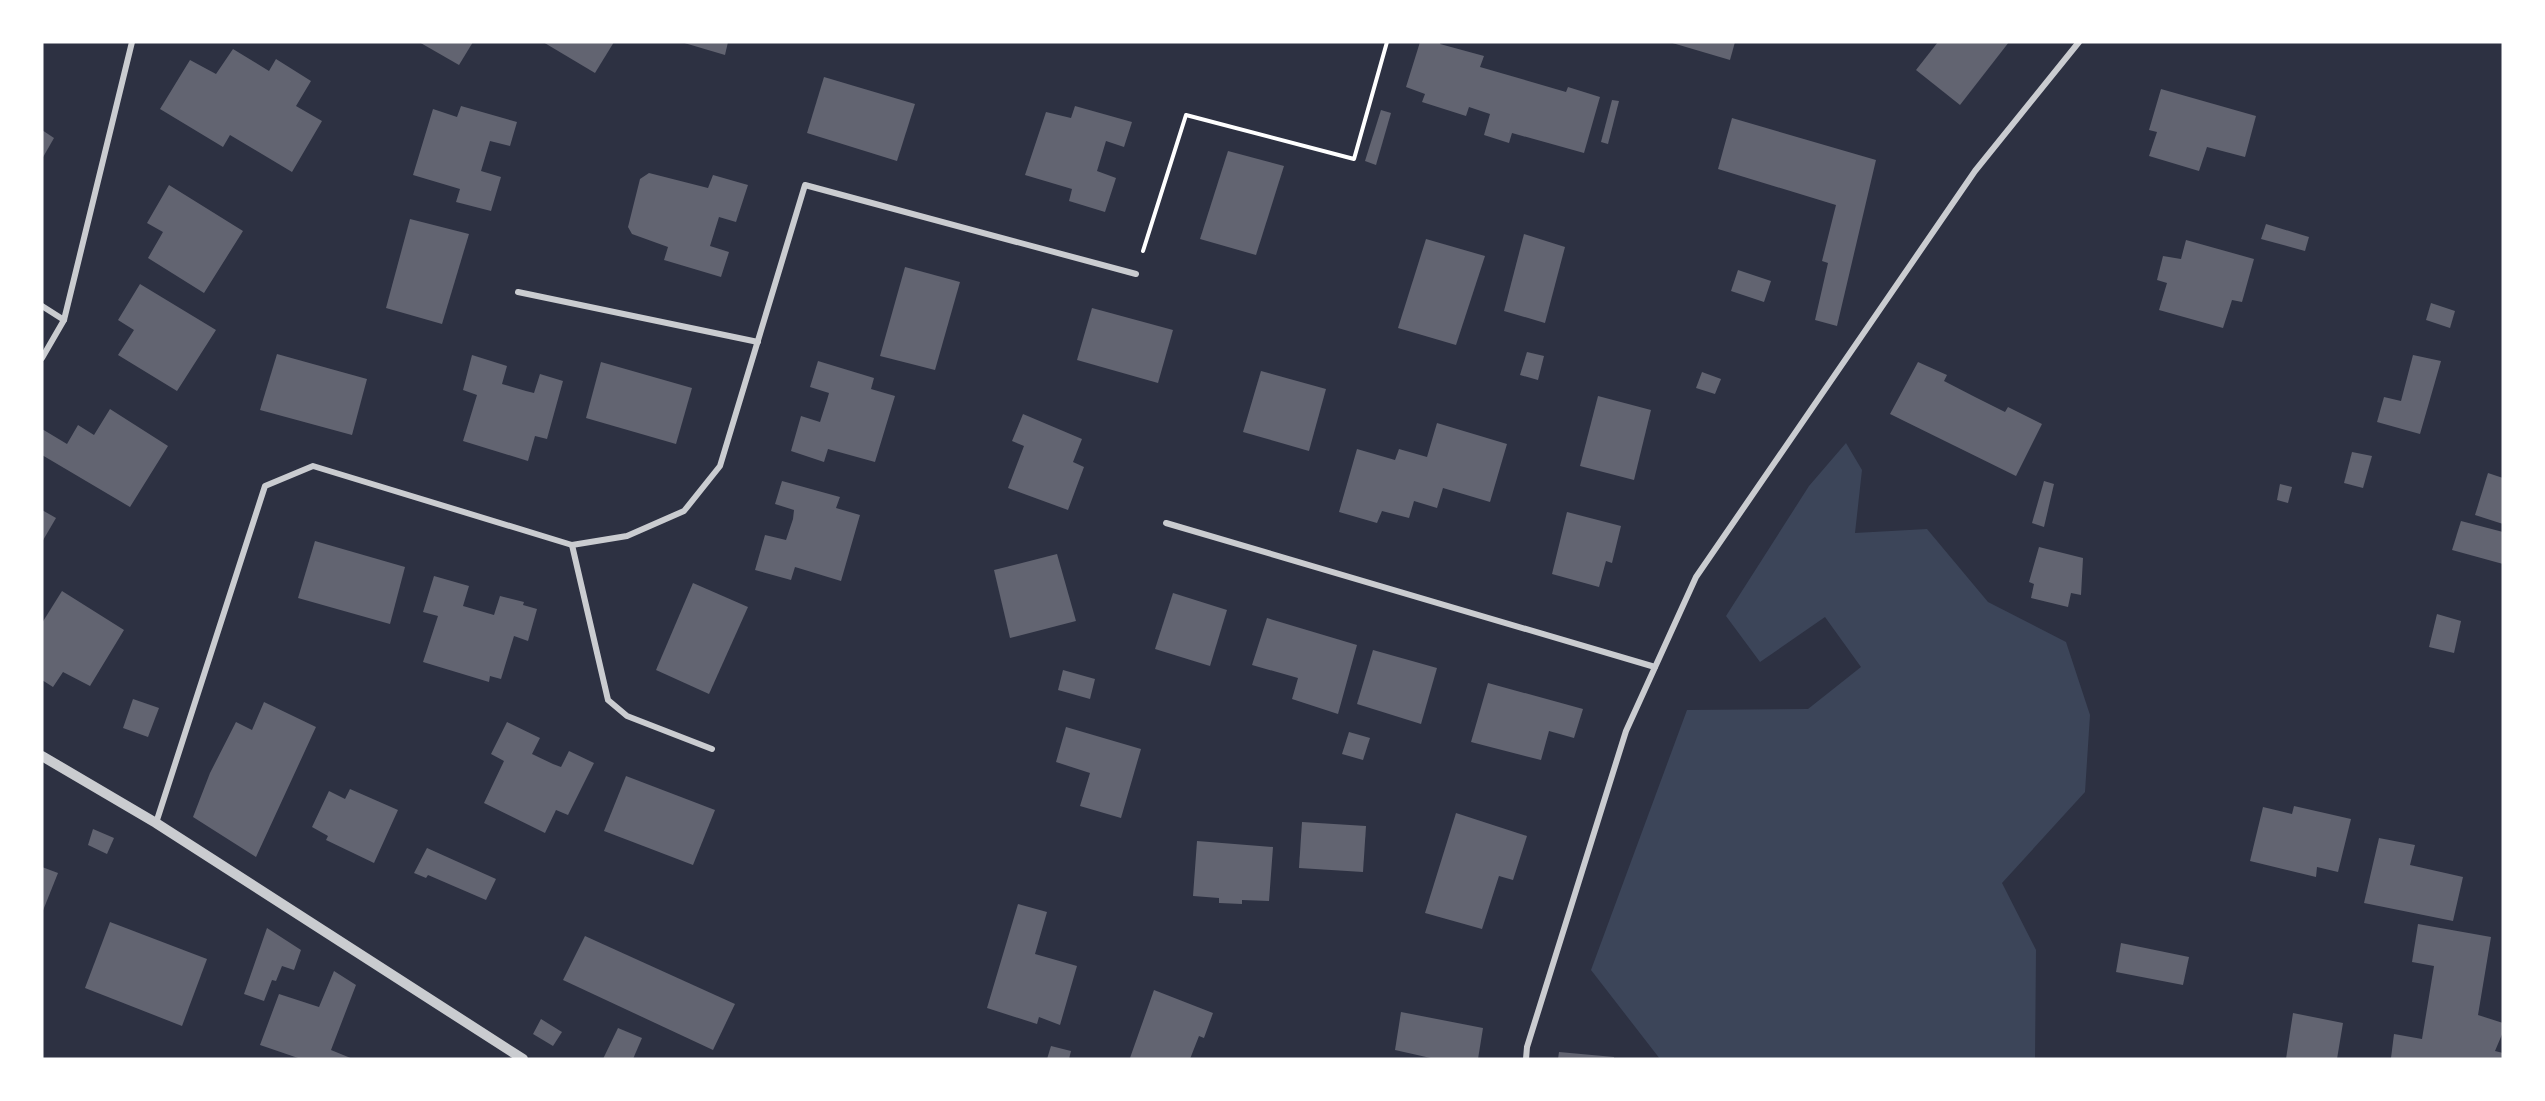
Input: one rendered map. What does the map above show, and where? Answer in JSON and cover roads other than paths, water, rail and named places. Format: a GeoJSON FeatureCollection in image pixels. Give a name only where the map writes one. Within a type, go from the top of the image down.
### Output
{"type":"FeatureCollection","features":[{"type":"Feature","properties":{"kind":"street"},"geometry":{"type":"LineString","coordinates":[[42,358],[64,320],[132,42]]}},
{"type":"Feature","properties":{"kind":"street"},"geometry":{"type":"LineString","coordinates":[[1526,1059],[1527,1047],[1626,731],[1703,567],[1975,171],[2079,42]]}},
{"type":"Feature","properties":{"kind":"street"},"geometry":{"type":"LineString","coordinates":[[156,823],[265,486],[313,466],[572,545],[627,536],[684,511],[720,466],[805,185],[1136,274]]}},
{"type":"Feature","properties":{"kind":"street"},"geometry":{"type":"LineString","coordinates":[[518,292],[758,342]]}},
{"type":"Feature","properties":{"kind":"street"},"geometry":{"type":"LineString","coordinates":[[42,306],[64,320]]}},
{"type":"Feature","properties":{"kind":"street"},"geometry":{"type":"LineString","coordinates":[[1166,523],[1655,667]]}},
{"type":"Feature","properties":{"kind":"street"},"geometry":{"type":"LineString","coordinates":[[572,545],[608,700],[627,716],[712,748]]}},
{"type":"Feature","properties":{"kind":"street"},"geometry":{"type":"LineString","coordinates":[[42,756],[156,823],[523,1059]]}}]}
